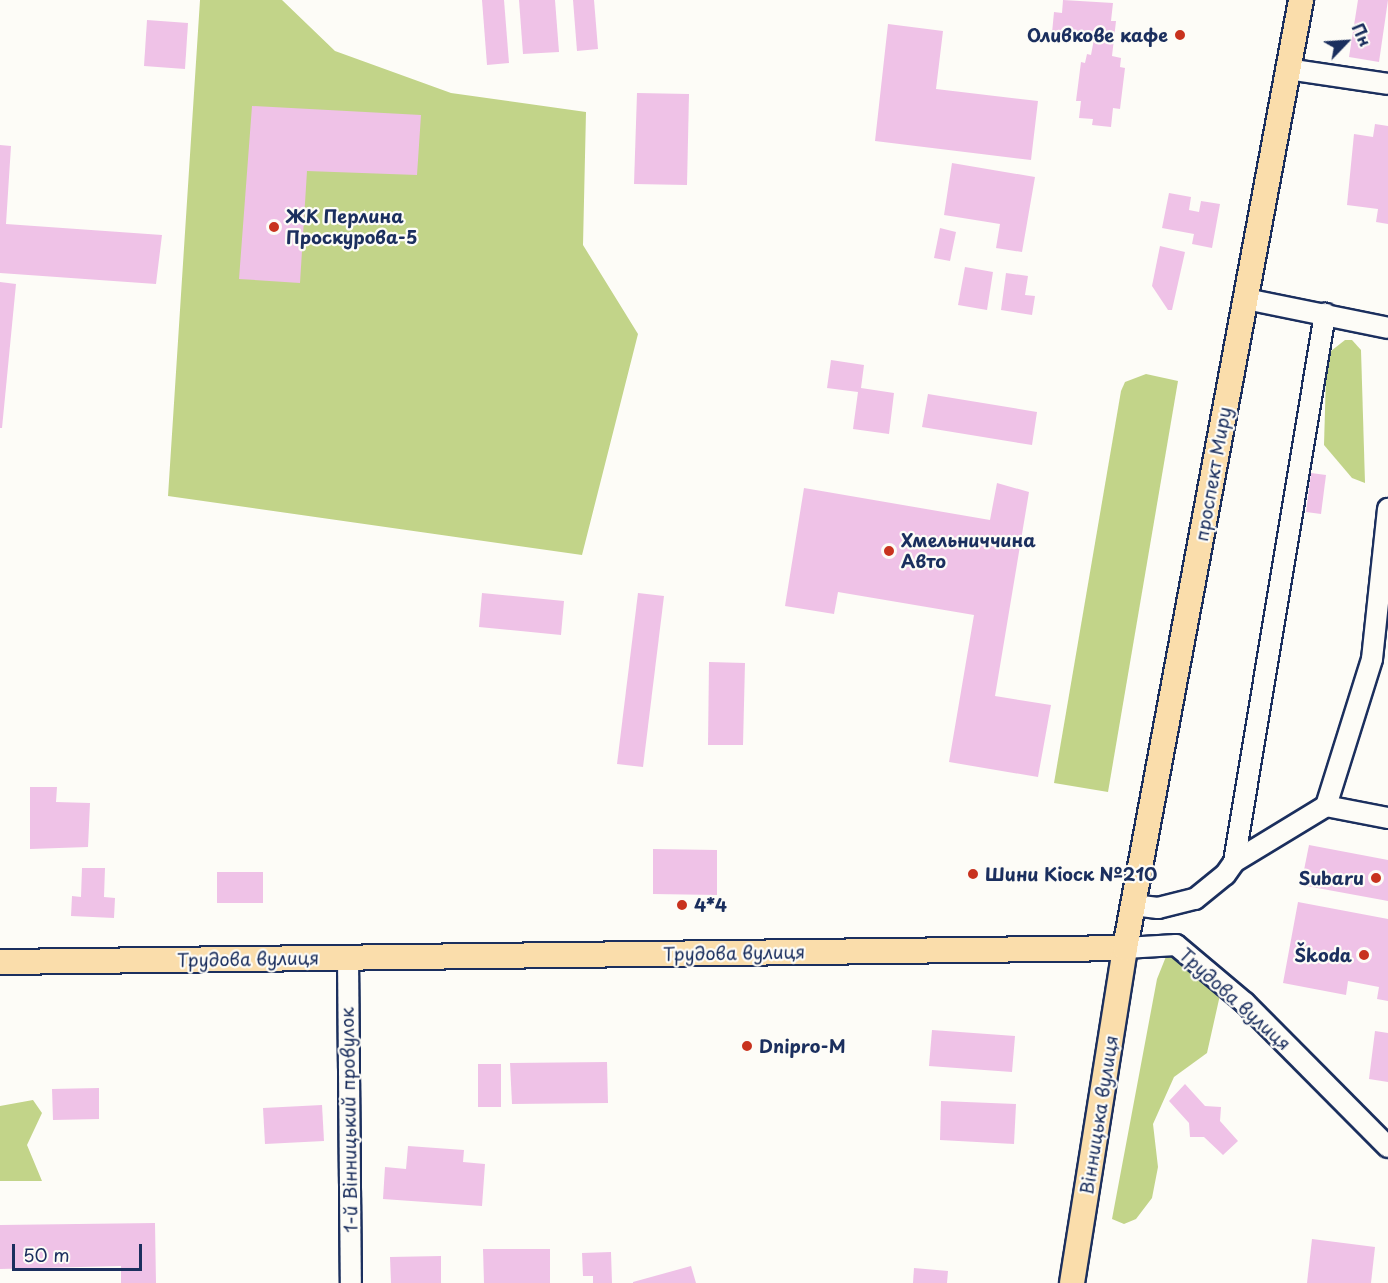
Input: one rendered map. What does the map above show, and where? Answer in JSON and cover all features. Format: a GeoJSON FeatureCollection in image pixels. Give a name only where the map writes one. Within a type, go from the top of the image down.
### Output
{"type":"FeatureCollection","features":[{"type":"Feature","properties":{"kind":"main road","name":"проспект Миру"},"geometry":{"type":"LineString","coordinates":[[1125,948],[1301,0]]}},
{"type":"Feature","properties":{"kind":"main road","name":"Трудова вулиця"},"geometry":{"type":"LineString","coordinates":[[0,962],[1125,948]]}},
{"type":"Feature","properties":{"kind":"main road","name":"Вінницька вулиця"},"geometry":{"type":"LineString","coordinates":[[1072,1283],[1125,948]]}},
{"type":"Feature","properties":{"kind":"street"},"geometry":{"type":"LineString","coordinates":[[1288,69],[1388,84]]}},
{"type":"Feature","properties":{"kind":"street"},"geometry":{"type":"LineString","coordinates":[[1246,299],[1388,328]]}},
{"type":"Feature","properties":{"kind":"street"},"geometry":{"type":"LineString","coordinates":[[1229,869],[1325,314]]}},
{"type":"Feature","properties":{"kind":"street"},"geometry":{"type":"LineString","coordinates":[[1133,905],[1158,908],[1195,898],[1229,869],[1326,806],[1372,658],[1388,509]]}},
{"type":"Feature","properties":{"kind":"street"},"geometry":{"type":"LineString","coordinates":[[1326,806],[1388,818]]}},
{"type":"Feature","properties":{"kind":"street","name":"Трудова вулиця"},"geometry":{"type":"LineString","coordinates":[[1125,948],[1176,945],[1245,1003],[1388,1147]]}},
{"type":"Feature","properties":{"kind":"street","name":"1-й Вінницький провулок"},"geometry":{"type":"LineString","coordinates":[[348,957],[351,1283]]}},
{"type":"Feature","properties":{"kind":"green space"},"geometry":{"type":"Polygon","coordinates":[[[200,0],[282,0],[335,51],[451,93],[586,112],[583,245],[638,334],[582,555],[168,496],[200,0]]]}},
{"type":"Feature","properties":{"kind":"green space"},"geometry":{"type":"Polygon","coordinates":[[[1345,340],[1352,340],[1361,350],[1365,483],[1352,478],[1324,445],[1326,375],[1331,351],[1345,340]]]}},
{"type":"Feature","properties":{"kind":"green space"},"geometry":{"type":"Polygon","coordinates":[[[1146,374],[1178,381],[1108,792],[1054,783],[1121,391],[1125,382],[1146,374]]]}},
{"type":"Feature","properties":{"kind":"green space"},"geometry":{"type":"Polygon","coordinates":[[[1167,954],[1173,954],[1220,995],[1207,1053],[1174,1077],[1153,1124],[1158,1167],[1152,1198],[1136,1219],[1124,1224],[1112,1219],[1157,979],[1167,954]]]}},
{"type":"Feature","properties":{"kind":"green space"},"geometry":{"type":"Polygon","coordinates":[[[33,1100],[42,1113],[27,1145],[42,1181],[0,1181],[0,1106],[33,1100]]]}},
{"type":"Feature","properties":{"kind":"building"},"geometry":{"type":"Polygon","coordinates":[[[482,0],[504,0],[509,63],[487,65],[482,0]]]}},
{"type":"Feature","properties":{"kind":"building"},"geometry":{"type":"Polygon","coordinates":[[[519,0],[555,0],[559,52],[523,54],[519,0]]]}},
{"type":"Feature","properties":{"kind":"building"},"geometry":{"type":"Polygon","coordinates":[[[573,0],[594,0],[598,49],[577,51],[573,0]]]}},
{"type":"Feature","properties":{"kind":"building"},"geometry":{"type":"Polygon","coordinates":[[[1063,0],[1113,3],[1111,21],[1116,21],[1112,56],[1121,58],[1120,67],[1125,68],[1120,109],[1113,108],[1111,127],[1092,125],[1093,119],[1079,118],[1081,101],[1076,101],[1081,62],[1085,63],[1087,54],[1091,55],[1094,39],[1052,33],[1054,12],[1062,13],[1063,0]]]}},
{"type":"Feature","properties":{"kind":"building"},"geometry":{"type":"Polygon","coordinates":[[[1358,0],[1388,0],[1379,62],[1349,57],[1358,0]]]}},
{"type":"Feature","properties":{"kind":"building"},"geometry":{"type":"Polygon","coordinates":[[[147,20],[188,23],[185,69],[144,66],[147,20]]]}},
{"type":"Feature","properties":{"kind":"building"},"geometry":{"type":"Polygon","coordinates":[[[888,24],[943,31],[936,89],[1038,101],[1031,160],[875,141],[888,24]]]}},
{"type":"Feature","properties":{"kind":"building"},"geometry":{"type":"Polygon","coordinates":[[[637,93],[689,94],[687,185],[634,184],[637,93]]]}},
{"type":"Feature","properties":{"kind":"building","name":"ЖК Перлина Проскурова-5"},"geometry":{"type":"Polygon","coordinates":[[[252,106],[421,115],[417,175],[307,171],[300,283],[239,279],[252,106]]]}},
{"type":"Feature","properties":{"kind":"building"},"geometry":{"type":"Polygon","coordinates":[[[1375,124],[1388,126],[1388,224],[1376,222],[1378,209],[1347,205],[1354,134],[1373,137],[1375,124]]]}},
{"type":"Feature","properties":{"kind":"building"},"geometry":{"type":"Polygon","coordinates":[[[0,145],[11,146],[6,224],[162,235],[156,284],[0,273],[0,145]]]}},
{"type":"Feature","properties":{"kind":"building"},"geometry":{"type":"Polygon","coordinates":[[[952,163],[1035,177],[1022,252],[996,248],[1000,224],[944,215],[952,163]]]}},
{"type":"Feature","properties":{"kind":"building"},"geometry":{"type":"Polygon","coordinates":[[[1169,193],[1191,197],[1189,210],[1199,212],[1201,201],[1220,204],[1212,248],[1192,244],[1194,234],[1162,228],[1169,193]]]}},
{"type":"Feature","properties":{"kind":"building"},"geometry":{"type":"Polygon","coordinates":[[[940,228],[956,232],[950,261],[934,258],[940,228]]]}},
{"type":"Feature","properties":{"kind":"building"},"geometry":{"type":"Polygon","coordinates":[[[1160,246],[1185,252],[1172,310],[1168,310],[1152,286],[1160,246]]]}},
{"type":"Feature","properties":{"kind":"building"},"geometry":{"type":"Polygon","coordinates":[[[965,267],[993,272],[987,310],[958,305],[965,267]]]}},
{"type":"Feature","properties":{"kind":"building"},"geometry":{"type":"Polygon","coordinates":[[[1006,273],[1028,276],[1025,295],[1035,296],[1032,315],[1001,310],[1006,273]]]}},
{"type":"Feature","properties":{"kind":"building"},"geometry":{"type":"Polygon","coordinates":[[[0,282],[16,284],[2,428],[0,428],[0,282]]]}},
{"type":"Feature","properties":{"kind":"building"},"geometry":{"type":"Polygon","coordinates":[[[831,360],[864,365],[861,388],[894,393],[889,434],[853,429],[858,392],[827,388],[831,360]]]}},
{"type":"Feature","properties":{"kind":"building"},"geometry":{"type":"Polygon","coordinates":[[[928,394],[1037,412],[1032,445],[922,427],[928,394]]]}},
{"type":"Feature","properties":{"kind":"building"},"geometry":{"type":"Polygon","coordinates":[[[1311,473],[1326,475],[1321,514],[1306,512],[1311,473]]]}},
{"type":"Feature","properties":{"kind":"building"},"geometry":{"type":"Polygon","coordinates":[[[997,483],[1029,492],[995,696],[1051,705],[1038,777],[949,762],[974,615],[838,592],[834,614],[785,606],[804,488],[990,520],[997,483]]]}},
{"type":"Feature","properties":{"kind":"building"},"geometry":{"type":"Polygon","coordinates":[[[482,593],[564,601],[561,635],[479,627],[482,593]]]}},
{"type":"Feature","properties":{"kind":"building"},"geometry":{"type":"Polygon","coordinates":[[[638,593],[664,596],[643,767],[617,764],[638,593]]]}},
{"type":"Feature","properties":{"kind":"building"},"geometry":{"type":"Polygon","coordinates":[[[709,662],[745,663],[743,745],[708,745],[709,662]]]}},
{"type":"Feature","properties":{"kind":"building"},"geometry":{"type":"Polygon","coordinates":[[[30,787],[57,787],[56,802],[90,803],[88,847],[30,849],[30,787]]]}},
{"type":"Feature","properties":{"kind":"building"},"geometry":{"type":"Polygon","coordinates":[[[1309,845],[1388,860],[1388,901],[1301,885],[1309,845]]]}},
{"type":"Feature","properties":{"kind":"building"},"geometry":{"type":"Polygon","coordinates":[[[653,849],[717,850],[717,895],[653,894],[653,849]]]}},
{"type":"Feature","properties":{"kind":"building"},"geometry":{"type":"Polygon","coordinates":[[[82,868],[105,868],[104,897],[115,898],[114,918],[71,916],[72,896],[81,897],[82,868]]]}},
{"type":"Feature","properties":{"kind":"building"},"geometry":{"type":"Polygon","coordinates":[[[217,872],[263,872],[263,903],[217,903],[217,872]]]}},
{"type":"Feature","properties":{"kind":"building"},"geometry":{"type":"Polygon","coordinates":[[[1298,902],[1388,919],[1388,1001],[1377,999],[1379,987],[1348,981],[1346,995],[1283,983],[1298,902]]]}},
{"type":"Feature","properties":{"kind":"building"},"geometry":{"type":"Polygon","coordinates":[[[932,1030],[1015,1036],[1012,1072],[929,1066],[932,1030]]]}},
{"type":"Feature","properties":{"kind":"building"},"geometry":{"type":"Polygon","coordinates":[[[1375,1031],[1388,1033],[1388,1082],[1369,1079],[1375,1031]]]}},
{"type":"Feature","properties":{"kind":"building"},"geometry":{"type":"Polygon","coordinates":[[[607,1062],[608,1103],[512,1104],[510,1063],[607,1062]]]}},
{"type":"Feature","properties":{"kind":"building"},"geometry":{"type":"Polygon","coordinates":[[[478,1064],[501,1064],[501,1107],[478,1107],[478,1064]]]}},
{"type":"Feature","properties":{"kind":"building"},"geometry":{"type":"Polygon","coordinates":[[[1185,1084],[1205,1106],[1221,1107],[1220,1121],[1238,1141],[1223,1155],[1204,1137],[1190,1137],[1189,1123],[1169,1101],[1185,1084]]]}},
{"type":"Feature","properties":{"kind":"building"},"geometry":{"type":"Polygon","coordinates":[[[99,1088],[99,1119],[53,1120],[52,1089],[99,1088]]]}},
{"type":"Feature","properties":{"kind":"building"},"geometry":{"type":"Polygon","coordinates":[[[941,1101],[1016,1104],[1014,1144],[940,1140],[941,1101]]]}},
{"type":"Feature","properties":{"kind":"building"},"geometry":{"type":"Polygon","coordinates":[[[322,1105],[324,1141],[265,1144],[263,1108],[322,1105]]]}},
{"type":"Feature","properties":{"kind":"building"},"geometry":{"type":"Polygon","coordinates":[[[408,1146],[464,1150],[463,1162],[485,1164],[482,1206],[383,1199],[385,1167],[406,1169],[408,1146]]]}},
{"type":"Feature","properties":{"kind":"building"},"geometry":{"type":"Polygon","coordinates":[[[155,1223],[156,1283],[121,1283],[121,1266],[0,1269],[0,1225],[155,1223]]]}},
{"type":"Feature","properties":{"kind":"building"},"geometry":{"type":"Polygon","coordinates":[[[1312,1239],[1375,1247],[1371,1283],[1307,1283],[1312,1239]]]}},
{"type":"Feature","properties":{"kind":"building"},"geometry":{"type":"Polygon","coordinates":[[[483,1249],[550,1249],[550,1283],[484,1283],[483,1249]]]}},
{"type":"Feature","properties":{"kind":"building"},"geometry":{"type":"Polygon","coordinates":[[[611,1252],[612,1283],[593,1283],[593,1276],[583,1276],[582,1253],[611,1252]]]}},
{"type":"Feature","properties":{"kind":"building"},"geometry":{"type":"Polygon","coordinates":[[[441,1256],[441,1283],[391,1283],[390,1257],[441,1256]]]}},
{"type":"Feature","properties":{"kind":"building"},"geometry":{"type":"Polygon","coordinates":[[[691,1266],[696,1283],[633,1283],[633,1282],[691,1266]]]}},
{"type":"Feature","properties":{"kind":"building"},"geometry":{"type":"Polygon","coordinates":[[[914,1268],[948,1271],[947,1283],[913,1283],[914,1268]]]}},
{"type":"Feature","properties":{"kind":"place","name":"Оливкове кафе"},"geometry":{"type":"Point","coordinates":[1180,35]}},
{"type":"Feature","properties":{"kind":"place","name":"ЖК Перлина Проскурова-5"},"geometry":{"type":"Point","coordinates":[274,227]}},
{"type":"Feature","properties":{"kind":"place","name":"Хмельниччина Авто"},"geometry":{"type":"Point","coordinates":[889,551]}},
{"type":"Feature","properties":{"kind":"place","name":"Шини Кіоск №210"},"geometry":{"type":"Point","coordinates":[973,874]}},
{"type":"Feature","properties":{"kind":"place","name":"Subaru"},"geometry":{"type":"Point","coordinates":[1376,878]}},
{"type":"Feature","properties":{"kind":"place","name":"4*4"},"geometry":{"type":"Point","coordinates":[682,905]}},
{"type":"Feature","properties":{"kind":"place","name":"Škoda"},"geometry":{"type":"Point","coordinates":[1364,955]}},
{"type":"Feature","properties":{"kind":"place","name":"Dnipro-M"},"geometry":{"type":"Point","coordinates":[747,1046]}}]}
